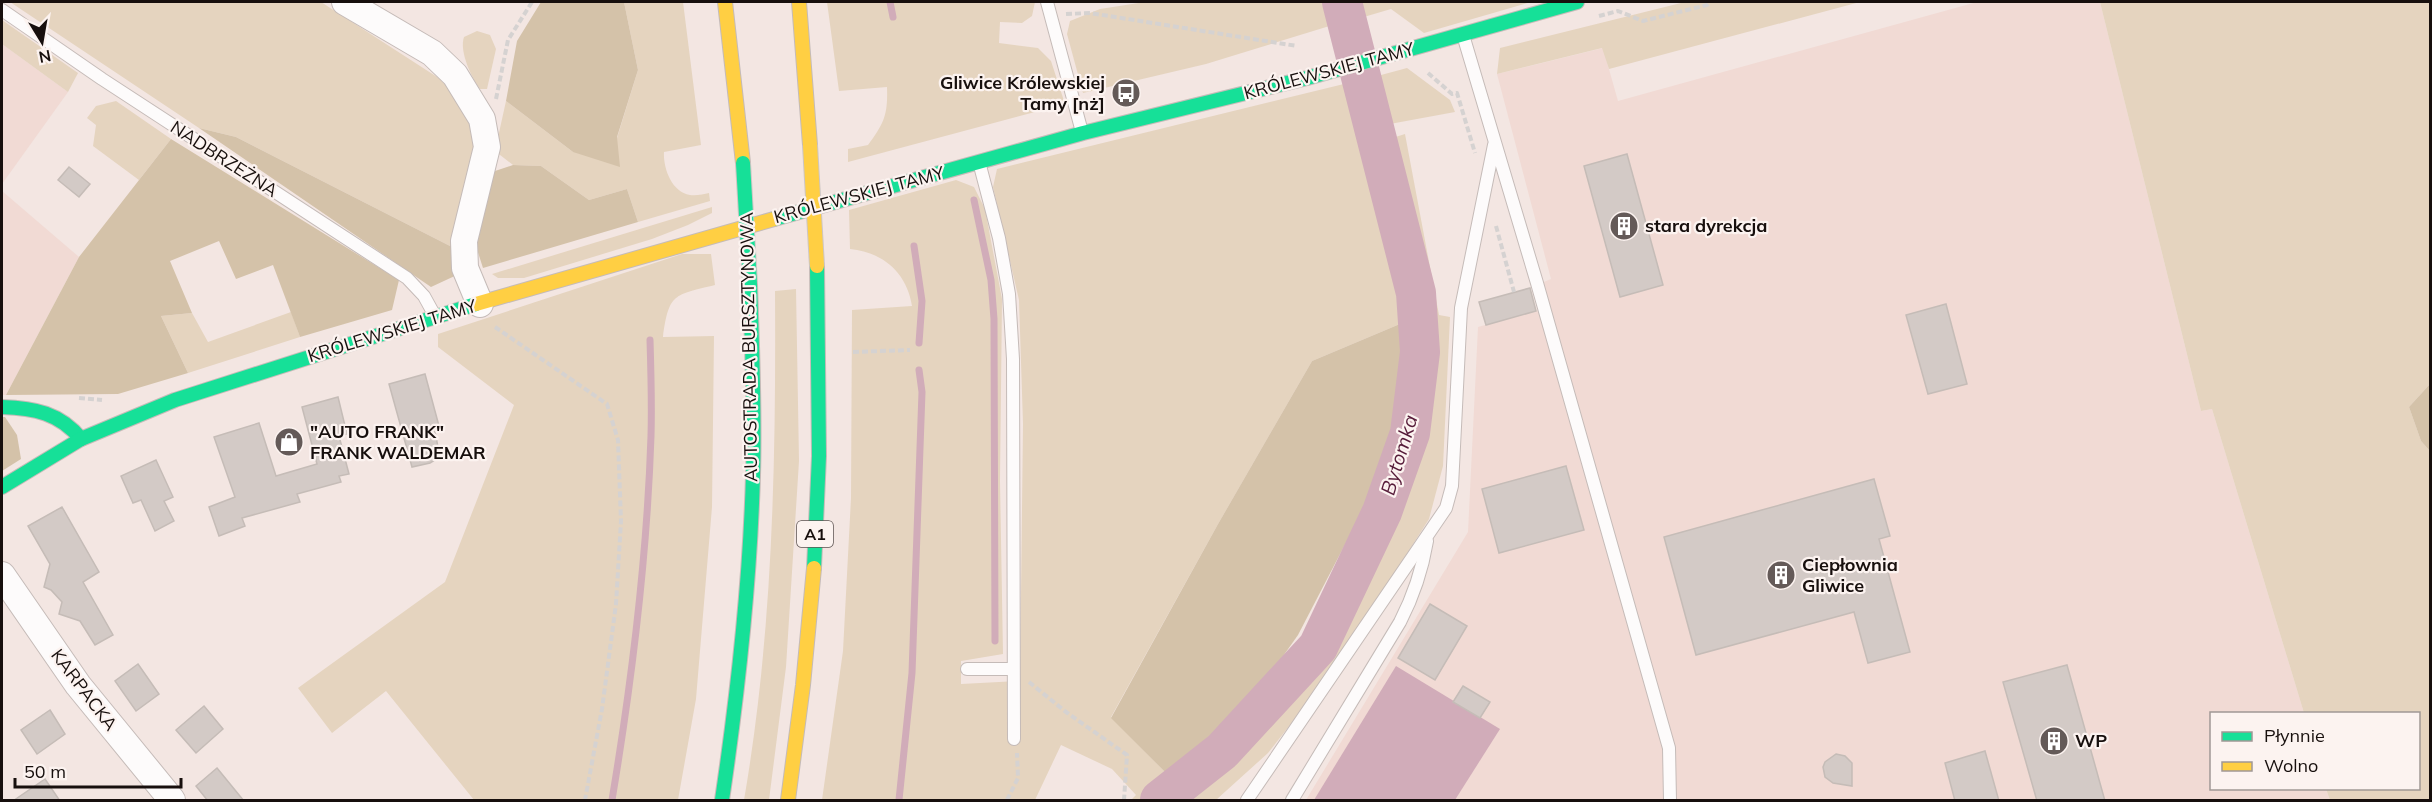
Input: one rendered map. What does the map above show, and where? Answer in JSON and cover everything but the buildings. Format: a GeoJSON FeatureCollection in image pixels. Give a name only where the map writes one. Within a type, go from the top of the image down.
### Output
{"type":"FeatureCollection","features":[{"type":"Feature","properties":{"kind":"main road","name":"AUTOSTRADA BURSZTYNOWA"},"geometry":{"type":"LineString","coordinates":[[722,801],[737,704],[749,577],[754,428],[750,284],[743,162],[725,2]]}},
{"type":"Feature","properties":{"kind":"main road","name":"A1"},"geometry":{"type":"LineString","coordinates":[[788,801],[801,704],[814,570],[820,408],[817,266],[799,2]]}},
{"type":"Feature","properties":{"kind":"main road","name":"KRÓLEWSKIEJ TAMY"},"geometry":{"type":"LineString","coordinates":[[2,488],[81,439],[175,400],[435,317],[680,244],[979,161],[1307,78],[1576,2]]}},
{"type":"Feature","properties":{"kind":"main road"},"geometry":{"type":"LineString","coordinates":[[2,407],[43,410],[73,427],[81,439]]}},
{"type":"Feature","properties":{"kind":"street"},"geometry":{"type":"LineString","coordinates":[[345,2],[432,53],[455,75],[482,119],[487,147],[464,241],[465,268],[474,306]]}},
{"type":"Feature","properties":{"kind":"street","name":"KARPACKA"},"geometry":{"type":"LineString","coordinates":[[2,575],[78,686],[172,801]]}},
{"type":"Feature","properties":{"kind":"lane"},"geometry":{"type":"LineString","coordinates":[[1048,8],[1083,133]]}},
{"type":"Feature","properties":{"kind":"lane","name":"NADBRZEŻNA"},"geometry":{"type":"LineString","coordinates":[[2,10],[102,79],[407,278],[424,296],[435,317]]}},
{"type":"Feature","properties":{"kind":"lane"},"geometry":{"type":"LineString","coordinates":[[1463,34],[1538,283],[1670,748],[1670,801]]}},
{"type":"Feature","properties":{"kind":"lane"},"geometry":{"type":"LineString","coordinates":[[1246,801],[1446,508],[1450,497],[1461,308],[1494,143]]}},
{"type":"Feature","properties":{"kind":"lane"},"geometry":{"type":"LineString","coordinates":[[979,161],[999,238],[1010,305],[1013,359],[1014,739]]}},
{"type":"Feature","properties":{"kind":"lane"},"geometry":{"type":"LineString","coordinates":[[1292,801],[1400,622],[1418,582],[1428,537]]}},
{"type":"Feature","properties":{"kind":"lane"},"geometry":{"type":"LineString","coordinates":[[967,669],[1013,669]]}},
{"type":"Feature","properties":{"kind":"path"},"geometry":{"type":"LineString","coordinates":[[495,104],[508,40],[532,2]]}},
{"type":"Feature","properties":{"kind":"path"},"geometry":{"type":"LineString","coordinates":[[1618,11],[1643,21],[1707,5],[1710,2]]}},
{"type":"Feature","properties":{"kind":"path"},"geometry":{"type":"LineString","coordinates":[[1048,8],[1297,46]]}},
{"type":"Feature","properties":{"kind":"path"},"geometry":{"type":"LineString","coordinates":[[474,306],[607,404],[618,440],[621,521],[616,604],[602,709],[585,801]]}},
{"type":"Feature","properties":{"kind":"path"},"geometry":{"type":"LineString","coordinates":[[853,352],[910,350]]}},
{"type":"Feature","properties":{"kind":"path"},"geometry":{"type":"LineString","coordinates":[[1013,669],[1066,712],[1127,755],[1124,801]]}},
{"type":"Feature","properties":{"kind":"path"},"geometry":{"type":"LineString","coordinates":[[1007,801],[1018,778],[1018,756],[1014,739]]}},
{"type":"Feature","properties":{"kind":"shaded area"},"geometry":{"type":"Polygon","coordinates":[[[10,2],[321,2],[451,86],[471,120],[476,151],[456,241],[450,246],[236,137],[199,128],[10,2]]]}},
{"type":"Feature","properties":{"kind":"shaded area"},"geometry":{"type":"Polygon","coordinates":[[[541,2],[624,2],[638,70],[617,137],[620,167],[573,152],[506,101],[517,41],[541,2]]]}},
{"type":"Feature","properties":{"kind":"shaded area"},"geometry":{"type":"Polygon","coordinates":[[[624,2],[683,2],[701,145],[664,152],[664,158],[670,178],[678,189],[690,195],[709,193],[710,201],[638,222],[627,189],[589,200],[541,166],[513,165],[495,151],[506,101],[573,152],[617,138],[638,70],[624,2]]]}},
{"type":"Feature","properties":{"kind":"shaded area"},"geometry":{"type":"Polygon","coordinates":[[[827,2],[1035,2],[1032,16],[1022,23],[1000,22],[999,43],[1038,48],[1051,61],[1065,104],[848,162],[848,149],[868,145],[878,131],[886,112],[887,87],[839,91],[827,2]]]}},
{"type":"Feature","properties":{"kind":"shaded area"},"geometry":{"type":"Polygon","coordinates":[[[1145,2],[1328,2],[1336,24],[1206,64],[1083,93],[1067,34],[1070,21],[1100,9],[1145,2]]]}},
{"type":"Feature","properties":{"kind":"shaded area"},"geometry":{"type":"Polygon","coordinates":[[[1355,2],[1531,2],[1424,33],[1391,9],[1357,19],[1355,2]]]}},
{"type":"Feature","properties":{"kind":"shaded area"},"geometry":{"type":"Polygon","coordinates":[[[1685,2],[1860,2],[1609,69],[1602,48],[1497,74],[1500,48],[1685,2]]]}},
{"type":"Feature","properties":{"kind":"shaded area","name":"Ciepłownia Gliwice"},"geometry":{"type":"Polygon","coordinates":[[[1977,2],[2100,2],[2201,411],[2212,409],[2304,712],[2210,712],[2210,790],[2326,790],[2330,800],[1306,800],[1468,532],[1478,327],[1538,310],[1532,287],[1551,279],[1497,74],[1603,48],[1618,101],[1977,2]]]}},
{"type":"Feature","properties":{"kind":"shaded area"},"geometry":{"type":"Polygon","coordinates":[[[2100,2],[2430,2],[2430,384],[2409,407],[2421,441],[2430,451],[2430,800],[2330,800],[2326,790],[2420,790],[2420,712],[2304,712],[2212,409],[2201,411],[2100,2]]]}},
{"type":"Feature","properties":{"kind":"shaded area"},"geometry":{"type":"Polygon","coordinates":[[[2,20],[78,73],[68,92],[2,44],[2,20]]]}},
{"type":"Feature","properties":{"kind":"shaded area"},"geometry":{"type":"Polygon","coordinates":[[[477,31],[490,35],[496,49],[487,89],[480,89],[477,84],[467,64],[463,49],[464,37],[477,31]]]}},
{"type":"Feature","properties":{"kind":"shaded area"},"geometry":{"type":"Polygon","coordinates":[[[2,44],[68,92],[2,184],[2,44]]]}},
{"type":"Feature","properties":{"kind":"shaded area"},"geometry":{"type":"Polygon","coordinates":[[[1407,68],[1450,100],[1455,112],[1379,126],[1370,78],[1407,68]]]}},
{"type":"Feature","properties":{"kind":"shaded area"},"geometry":{"type":"Polygon","coordinates":[[[1348,83],[1403,279],[1407,321],[1312,361],[1111,717],[1166,773],[1142,800],[1131,800],[1136,795],[1112,769],[1061,745],[1035,800],[822,800],[843,651],[851,498],[852,310],[912,306],[905,284],[892,266],[873,255],[850,249],[849,210],[956,180],[974,187],[985,209],[1002,299],[1000,481],[1003,654],[961,661],[961,684],[1020,681],[1023,424],[1019,300],[993,187],[997,169],[1348,83]]]}},
{"type":"Feature","properties":{"kind":"shaded area"},"geometry":{"type":"Polygon","coordinates":[[[116,101],[171,139],[139,180],[93,146],[96,125],[87,118],[96,106],[116,101]]]}},
{"type":"Feature","properties":{"kind":"shaded area"},"geometry":{"type":"Polygon","coordinates":[[[199,128],[236,137],[450,246],[456,241],[459,274],[431,287],[199,128]]]}},
{"type":"Feature","properties":{"kind":"shaded area"},"geometry":{"type":"Polygon","coordinates":[[[1405,134],[1439,315],[1450,317],[1443,466],[1429,519],[1333,670],[1268,753],[1216,800],[1190,800],[1242,752],[1325,654],[1401,494],[1428,402],[1427,313],[1386,140],[1405,134]]]}},
{"type":"Feature","properties":{"kind":"shaded area"},"geometry":{"type":"Polygon","coordinates":[[[171,139],[399,280],[392,310],[300,337],[273,265],[236,279],[219,241],[170,261],[192,313],[161,316],[188,373],[118,394],[6,395],[79,257],[171,139]]]}},
{"type":"Feature","properties":{"kind":"shaded area"},"geometry":{"type":"Polygon","coordinates":[[[513,165],[541,166],[589,200],[627,189],[638,222],[483,268],[475,243],[492,172],[513,165]]]}},
{"type":"Feature","properties":{"kind":"shaded area"},"geometry":{"type":"Polygon","coordinates":[[[2,191],[79,257],[6,395],[2,395],[2,191]]]}},
{"type":"Feature","properties":{"kind":"shaded area"},"geometry":{"type":"Polygon","coordinates":[[[712,207],[712,213],[652,239],[524,278],[498,278],[492,274],[712,207]]]}},
{"type":"Feature","properties":{"kind":"shaded area"},"geometry":{"type":"Polygon","coordinates":[[[682,254],[711,254],[715,285],[690,291],[676,298],[668,312],[663,337],[714,336],[712,507],[696,699],[678,800],[474,800],[386,691],[332,733],[298,688],[445,582],[514,405],[438,347],[438,334],[682,254]]]}},
{"type":"Feature","properties":{"kind":"shaded area"},"geometry":{"type":"Polygon","coordinates":[[[796,289],[799,461],[786,667],[769,800],[744,800],[761,674],[771,547],[775,419],[775,291],[796,289]]]}},
{"type":"Feature","properties":{"kind":"shaded area"},"geometry":{"type":"Polygon","coordinates":[[[291,312],[300,337],[188,373],[161,316],[192,313],[208,342],[291,312]]]}},
{"type":"Feature","properties":{"kind":"shaded area"},"geometry":{"type":"Polygon","coordinates":[[[1407,321],[1402,407],[1379,479],[1298,635],[1252,700],[1166,773],[1111,718],[1218,524],[1312,361],[1407,321]]]}},
{"type":"Feature","properties":{"kind":"shaded area"},"geometry":{"type":"Polygon","coordinates":[[[2430,384],[2430,451],[2421,441],[2409,407],[2430,384]]]}},
{"type":"Feature","properties":{"kind":"shaded area"},"geometry":{"type":"Polygon","coordinates":[[[2,417],[5,417],[17,435],[21,459],[2,471],[2,417]]]}},
{"type":"Feature","properties":{"kind":"shaded area"},"geometry":{"type":"Polygon","coordinates":[[[1396,666],[1500,729],[1455,800],[1314,800],[1396,666]]]}},
{"type":"Feature","properties":{"kind":"waterway"},"geometry":{"type":"LineString","coordinates":[[890,2],[893,17]]}},
{"type":"Feature","properties":{"kind":"waterway","name":"Bytomka"},"geometry":{"type":"LineString","coordinates":[[1160,800],[1222,751],[1318,647],[1382,512],[1410,433],[1420,352],[1416,293],[1342,2]]}},
{"type":"Feature","properties":{"kind":"waterway"},"geometry":{"type":"LineString","coordinates":[[974,200],[991,280],[994,319],[995,641]]}},
{"type":"Feature","properties":{"kind":"waterway"},"geometry":{"type":"LineString","coordinates":[[914,246],[922,301],[919,343]]}},
{"type":"Feature","properties":{"kind":"waterway"},"geometry":{"type":"LineString","coordinates":[[612,800],[632,665],[646,528],[651,424],[650,340]]}},
{"type":"Feature","properties":{"kind":"waterway"},"geometry":{"type":"LineString","coordinates":[[899,800],[912,673],[922,392],[919,370]]}},
{"type":"Feature","properties":{"kind":"traffic: fast"},"geometry":{"type":"LineString","coordinates":[[774,219],[1083,133],[1307,78],[1577,2]]}},
{"type":"Feature","properties":{"kind":"traffic: fast"},"geometry":{"type":"LineString","coordinates":[[743,163],[750,284]]}},
{"type":"Feature","properties":{"kind":"traffic: fast"},"geometry":{"type":"LineString","coordinates":[[814,568],[819,456],[817,266]]}},
{"type":"Feature","properties":{"kind":"traffic: fast"},"geometry":{"type":"LineString","coordinates":[[722,800],[733,719],[749,557],[754,427],[750,284]]}},
{"type":"Feature","properties":{"kind":"traffic: fast"},"geometry":{"type":"LineString","coordinates":[[2,487],[81,439],[175,400],[476,304]]}},
{"type":"Feature","properties":{"kind":"traffic: fast"},"geometry":{"type":"LineString","coordinates":[[2,407],[46,414],[64,423],[81,439]]}},
{"type":"Feature","properties":{"kind":"traffic: slow"},"geometry":{"type":"LineString","coordinates":[[725,2],[743,163]]}},
{"type":"Feature","properties":{"kind":"traffic: slow"},"geometry":{"type":"LineString","coordinates":[[799,2],[810,145]]}},
{"type":"Feature","properties":{"kind":"traffic: slow"},"geometry":{"type":"LineString","coordinates":[[810,145],[817,266]]}},
{"type":"Feature","properties":{"kind":"traffic: slow"},"geometry":{"type":"LineString","coordinates":[[476,304],[774,219]]}},
{"type":"Feature","properties":{"kind":"traffic: slow"},"geometry":{"type":"LineString","coordinates":[[788,800],[803,685],[814,568]]}},
{"type":"Feature","properties":{"kind":"place","name":"Gliwice Królewskiej Tamy [nż]"},"geometry":{"type":"Point","coordinates":[1126,93]}},
{"type":"Feature","properties":{"kind":"place","name":"stara dyrekcja"},"geometry":{"type":"Point","coordinates":[1624,226]}},
{"type":"Feature","properties":{"kind":"place","name":"\"AUTO FRANK\" FRANK WALDEMAR"},"geometry":{"type":"Point","coordinates":[289,442]}},
{"type":"Feature","properties":{"kind":"place","name":"Ciepłownia Gliwice"},"geometry":{"type":"Point","coordinates":[1781,575]}},
{"type":"Feature","properties":{"kind":"place","name":"WP"},"geometry":{"type":"Point","coordinates":[2054,741]}}]}
